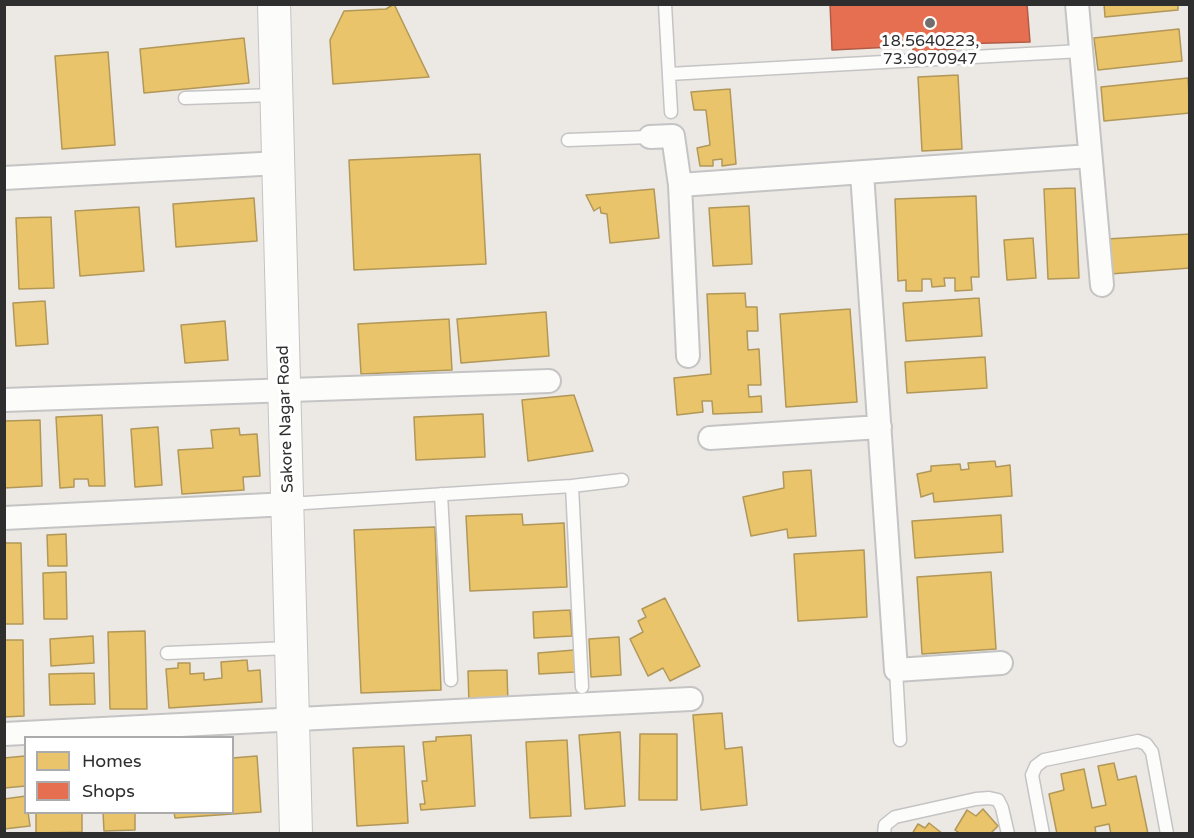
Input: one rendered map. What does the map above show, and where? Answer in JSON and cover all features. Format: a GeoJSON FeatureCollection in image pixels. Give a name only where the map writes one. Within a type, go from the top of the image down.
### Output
{"type":"FeatureCollection","features":[{"type":"Feature","properties":{"kind":"street","name":"Sakore Nagar Road"},"geometry":{"type":"LineString","coordinates":[[274,4],[296,834]]}},
{"type":"Feature","properties":{"kind":"street"},"geometry":{"type":"LineString","coordinates":[[1077,4],[1102,285]]}},
{"type":"Feature","properties":{"kind":"street"},"geometry":{"type":"LineString","coordinates":[[650,137],[673,136],[680,185],[688,356]]}},
{"type":"Feature","properties":{"kind":"street"},"geometry":{"type":"LineString","coordinates":[[680,185],[1090,156]]}},
{"type":"Feature","properties":{"kind":"street"},"geometry":{"type":"LineString","coordinates":[[4,178],[279,163]]}},
{"type":"Feature","properties":{"kind":"street"},"geometry":{"type":"LineString","coordinates":[[862,173],[896,670],[1001,663]]}},
{"type":"Feature","properties":{"kind":"street"},"geometry":{"type":"LineString","coordinates":[[4,400],[549,381]]}},
{"type":"Feature","properties":{"kind":"street"},"geometry":{"type":"LineString","coordinates":[[710,438],[880,427]]}},
{"type":"Feature","properties":{"kind":"street"},"geometry":{"type":"LineString","coordinates":[[4,518],[289,504]]}},
{"type":"Feature","properties":{"kind":"street"},"geometry":{"type":"LineString","coordinates":[[4,734],[691,699]]}},
{"type":"Feature","properties":{"kind":"lane"},"geometry":{"type":"LineString","coordinates":[[665,4],[671,112]]}},
{"type":"Feature","properties":{"kind":"lane"},"geometry":{"type":"LineString","coordinates":[[669,75],[1081,51]]}},
{"type":"Feature","properties":{"kind":"lane"},"geometry":{"type":"LineString","coordinates":[[185,98],[277,95]]}},
{"type":"Feature","properties":{"kind":"lane"},"geometry":{"type":"LineString","coordinates":[[568,140],[650,137]]}},
{"type":"Feature","properties":{"kind":"lane"},"geometry":{"type":"LineString","coordinates":[[289,504],[572,486],[622,480]]}},
{"type":"Feature","properties":{"kind":"lane"},"geometry":{"type":"LineString","coordinates":[[572,486],[582,687]]}},
{"type":"Feature","properties":{"kind":"lane"},"geometry":{"type":"LineString","coordinates":[[441,494],[451,680]]}},
{"type":"Feature","properties":{"kind":"lane"},"geometry":{"type":"LineString","coordinates":[[167,653],[292,648]]}},
{"type":"Feature","properties":{"kind":"lane"},"geometry":{"type":"LineString","coordinates":[[896,670],[900,740]]}},
{"type":"Feature","properties":{"kind":"lane"},"geometry":{"type":"LineString","coordinates":[[1043,834],[1032,775],[1036,766],[1044,760],[1137,741],[1146,744],[1152,752],[1167,834]]}},
{"type":"Feature","properties":{"kind":"lane"},"geometry":{"type":"LineString","coordinates":[[884,834],[885,825],[895,817],[989,798],[998,800],[1008,834]]}},
{"type":"Feature","properties":{"kind":"building: Homes"},"geometry":{"type":"Polygon","coordinates":[[[394,4],[429,77],[333,84],[330,40],[344,11],[386,9],[394,4]]]}},
{"type":"Feature","properties":{"kind":"building: Homes"},"geometry":{"type":"Polygon","coordinates":[[[1104,4],[1178,4],[1178,10],[1105,17],[1104,4]]]}},
{"type":"Feature","properties":{"kind":"building: Homes"},"geometry":{"type":"Polygon","coordinates":[[[1179,29],[1182,61],[1098,70],[1094,38],[1179,29]]]}},
{"type":"Feature","properties":{"kind":"building: Homes"},"geometry":{"type":"Polygon","coordinates":[[[244,38],[249,83],[144,93],[140,49],[244,38]]]}},
{"type":"Feature","properties":{"kind":"building: Homes"},"geometry":{"type":"Polygon","coordinates":[[[108,52],[115,145],[62,149],[55,56],[108,52]]]}},
{"type":"Feature","properties":{"kind":"building: Homes"},"geometry":{"type":"Polygon","coordinates":[[[958,75],[962,149],[922,151],[918,77],[958,75]]]}},
{"type":"Feature","properties":{"kind":"building: Homes"},"geometry":{"type":"Polygon","coordinates":[[[1188,78],[1190,113],[1104,121],[1101,87],[1188,78]]]}},
{"type":"Feature","properties":{"kind":"building: Homes"},"geometry":{"type":"Polygon","coordinates":[[[730,89],[736,164],[722,166],[722,159],[713,160],[713,166],[700,166],[697,148],[710,145],[706,110],[694,110],[691,92],[730,89]]]}},
{"type":"Feature","properties":{"kind":"building: Homes"},"geometry":{"type":"Polygon","coordinates":[[[480,154],[486,264],[354,270],[349,160],[480,154]]]}},
{"type":"Feature","properties":{"kind":"building: Homes"},"geometry":{"type":"Polygon","coordinates":[[[1075,188],[1079,278],[1048,279],[1044,189],[1075,188]]]}},
{"type":"Feature","properties":{"kind":"building: Homes"},"geometry":{"type":"Polygon","coordinates":[[[654,189],[659,238],[610,243],[607,214],[601,213],[600,207],[594,211],[586,195],[654,189]]]}},
{"type":"Feature","properties":{"kind":"building: Homes"},"geometry":{"type":"Polygon","coordinates":[[[976,196],[979,277],[971,277],[972,290],[955,291],[955,278],[944,278],[945,286],[932,287],[931,279],[922,279],[922,291],[906,291],[906,280],[898,281],[895,199],[976,196]]]}},
{"type":"Feature","properties":{"kind":"building: Homes"},"geometry":{"type":"Polygon","coordinates":[[[254,198],[257,241],[176,247],[173,204],[254,198]]]}},
{"type":"Feature","properties":{"kind":"building: Homes"},"geometry":{"type":"Polygon","coordinates":[[[749,206],[752,264],[713,266],[709,208],[749,206]]]}},
{"type":"Feature","properties":{"kind":"building: Homes"},"geometry":{"type":"Polygon","coordinates":[[[139,207],[144,271],[80,276],[75,211],[139,207]]]}},
{"type":"Feature","properties":{"kind":"building: Homes"},"geometry":{"type":"Polygon","coordinates":[[[51,217],[54,288],[19,289],[16,218],[51,217]]]}},
{"type":"Feature","properties":{"kind":"building: Homes"},"geometry":{"type":"Polygon","coordinates":[[[1190,234],[1190,268],[1110,274],[1107,239],[1190,234]]]}},
{"type":"Feature","properties":{"kind":"building: Homes"},"geometry":{"type":"Polygon","coordinates":[[[1033,238],[1036,278],[1007,280],[1004,240],[1033,238]]]}},
{"type":"Feature","properties":{"kind":"building: Homes"},"geometry":{"type":"Polygon","coordinates":[[[745,293],[746,307],[757,307],[758,331],[747,331],[748,350],[759,349],[761,385],[748,385],[749,397],[761,396],[762,412],[713,414],[712,401],[702,401],[703,412],[677,415],[674,378],[711,374],[707,294],[745,293]]]}},
{"type":"Feature","properties":{"kind":"building: Homes"},"geometry":{"type":"Polygon","coordinates":[[[979,298],[982,336],[906,341],[903,303],[979,298]]]}},
{"type":"Feature","properties":{"kind":"building: Homes"},"geometry":{"type":"Polygon","coordinates":[[[45,301],[48,344],[16,346],[13,303],[45,301]]]}},
{"type":"Feature","properties":{"kind":"building: Homes"},"geometry":{"type":"Polygon","coordinates":[[[850,309],[857,402],[786,407],[780,314],[850,309]]]}},
{"type":"Feature","properties":{"kind":"building: Homes"},"geometry":{"type":"Polygon","coordinates":[[[546,312],[549,356],[461,363],[457,319],[546,312]]]}},
{"type":"Feature","properties":{"kind":"building: Homes"},"geometry":{"type":"Polygon","coordinates":[[[449,319],[452,370],[361,374],[358,324],[449,319]]]}},
{"type":"Feature","properties":{"kind":"building: Homes"},"geometry":{"type":"Polygon","coordinates":[[[225,321],[228,360],[185,363],[181,325],[225,321]]]}},
{"type":"Feature","properties":{"kind":"building: Homes"},"geometry":{"type":"Polygon","coordinates":[[[985,357],[987,388],[907,393],[905,362],[985,357]]]}},
{"type":"Feature","properties":{"kind":"building: Homes"},"geometry":{"type":"Polygon","coordinates":[[[574,395],[593,451],[528,461],[522,400],[574,395]]]}},
{"type":"Feature","properties":{"kind":"building: Homes"},"geometry":{"type":"Polygon","coordinates":[[[483,414],[485,457],[416,460],[414,417],[483,414]]]}},
{"type":"Feature","properties":{"kind":"building: Homes"},"geometry":{"type":"Polygon","coordinates":[[[102,415],[105,486],[89,486],[88,479],[74,479],[74,487],[60,488],[56,417],[102,415]]]}},
{"type":"Feature","properties":{"kind":"building: Homes"},"geometry":{"type":"Polygon","coordinates":[[[40,420],[42,486],[4,488],[4,421],[40,420]]]}},
{"type":"Feature","properties":{"kind":"building: Homes"},"geometry":{"type":"Polygon","coordinates":[[[158,427],[162,485],[135,487],[131,429],[158,427]]]}},
{"type":"Feature","properties":{"kind":"building: Homes"},"geometry":{"type":"Polygon","coordinates":[[[239,428],[240,435],[257,434],[260,476],[243,477],[244,490],[182,494],[178,450],[213,448],[211,430],[239,428]]]}},
{"type":"Feature","properties":{"kind":"building: Homes"},"geometry":{"type":"Polygon","coordinates":[[[995,461],[996,467],[1010,465],[1012,496],[934,502],[933,493],[921,497],[917,474],[931,471],[931,466],[960,464],[961,470],[969,469],[968,463],[995,461]]]}},
{"type":"Feature","properties":{"kind":"building: Homes"},"geometry":{"type":"Polygon","coordinates":[[[811,470],[816,536],[788,538],[787,529],[751,536],[743,497],[784,488],[783,472],[811,470]]]}},
{"type":"Feature","properties":{"kind":"building: Homes"},"geometry":{"type":"Polygon","coordinates":[[[522,514],[523,525],[564,523],[567,587],[470,591],[466,516],[522,514]]]}},
{"type":"Feature","properties":{"kind":"building: Homes"},"geometry":{"type":"Polygon","coordinates":[[[1001,515],[1003,552],[915,558],[912,521],[1001,515]]]}},
{"type":"Feature","properties":{"kind":"building: Homes"},"geometry":{"type":"Polygon","coordinates":[[[435,527],[441,690],[361,693],[354,530],[435,527]]]}},
{"type":"Feature","properties":{"kind":"building: Homes"},"geometry":{"type":"Polygon","coordinates":[[[66,534],[67,566],[48,566],[47,535],[66,534]]]}},
{"type":"Feature","properties":{"kind":"building: Homes"},"geometry":{"type":"Polygon","coordinates":[[[4,543],[21,543],[23,624],[4,624],[4,543]]]}},
{"type":"Feature","properties":{"kind":"building: Homes"},"geometry":{"type":"Polygon","coordinates":[[[864,550],[867,617],[798,621],[794,554],[864,550]]]}},
{"type":"Feature","properties":{"kind":"building: Homes"},"geometry":{"type":"Polygon","coordinates":[[[66,572],[67,619],[44,619],[43,573],[66,572]]]}},
{"type":"Feature","properties":{"kind":"building: Homes"},"geometry":{"type":"Polygon","coordinates":[[[991,572],[996,649],[922,654],[917,577],[991,572]]]}},
{"type":"Feature","properties":{"kind":"building: Homes"},"geometry":{"type":"Polygon","coordinates":[[[665,598],[700,666],[670,681],[663,668],[648,676],[630,639],[643,632],[638,621],[646,617],[642,609],[665,598]]]}},
{"type":"Feature","properties":{"kind":"building: Homes"},"geometry":{"type":"Polygon","coordinates":[[[570,610],[572,636],[534,638],[533,612],[570,610]]]}},
{"type":"Feature","properties":{"kind":"building: Homes"},"geometry":{"type":"Polygon","coordinates":[[[145,631],[147,709],[110,709],[108,632],[145,631]]]}},
{"type":"Feature","properties":{"kind":"building: Homes"},"geometry":{"type":"Polygon","coordinates":[[[93,636],[94,663],[51,666],[50,639],[93,636]]]}},
{"type":"Feature","properties":{"kind":"building: Homes"},"geometry":{"type":"Polygon","coordinates":[[[619,637],[621,675],[591,677],[589,639],[619,637]]]}},
{"type":"Feature","properties":{"kind":"building: Homes"},"geometry":{"type":"Polygon","coordinates":[[[4,640],[23,640],[24,716],[4,717],[4,640]]]}},
{"type":"Feature","properties":{"kind":"building: Homes"},"geometry":{"type":"Polygon","coordinates":[[[574,650],[575,672],[539,674],[538,653],[574,650]]]}},
{"type":"Feature","properties":{"kind":"building: Homes"},"geometry":{"type":"Polygon","coordinates":[[[247,660],[248,671],[260,670],[262,702],[169,708],[166,669],[178,668],[178,663],[190,663],[190,674],[204,673],[204,680],[222,678],[221,662],[247,660]]]}},
{"type":"Feature","properties":{"kind":"building: Homes"},"geometry":{"type":"Polygon","coordinates":[[[507,670],[508,704],[469,705],[468,671],[507,670]]]}},
{"type":"Feature","properties":{"kind":"building: Homes"},"geometry":{"type":"Polygon","coordinates":[[[94,673],[95,704],[50,705],[49,674],[94,673]]]}},
{"type":"Feature","properties":{"kind":"building: Homes"},"geometry":{"type":"Polygon","coordinates":[[[722,713],[725,749],[742,747],[747,805],[701,810],[693,715],[722,713]]]}},
{"type":"Feature","properties":{"kind":"building: Homes"},"geometry":{"type":"Polygon","coordinates":[[[620,732],[625,806],[585,809],[579,735],[620,732]]]}},
{"type":"Feature","properties":{"kind":"building: Homes"},"geometry":{"type":"Polygon","coordinates":[[[640,734],[677,734],[677,800],[639,800],[640,734]]]}},
{"type":"Feature","properties":{"kind":"building: Homes"},"geometry":{"type":"Polygon","coordinates":[[[471,735],[475,806],[421,810],[420,804],[425,804],[422,781],[427,781],[423,742],[436,741],[436,737],[471,735]]]}},
{"type":"Feature","properties":{"kind":"building: Homes"},"geometry":{"type":"Polygon","coordinates":[[[567,740],[571,816],[530,818],[526,742],[567,740]]]}},
{"type":"Feature","properties":{"kind":"building: Homes"},"geometry":{"type":"Polygon","coordinates":[[[404,746],[408,823],[357,826],[353,748],[404,746]]]}},
{"type":"Feature","properties":{"kind":"building: Homes"},"geometry":{"type":"Polygon","coordinates":[[[24,756],[24,786],[4,788],[4,758],[24,756]]]}},
{"type":"Feature","properties":{"kind":"building: Homes"},"geometry":{"type":"Polygon","coordinates":[[[257,756],[261,812],[234,814],[234,758],[257,756]]]}},
{"type":"Feature","properties":{"kind":"building: Homes"},"geometry":{"type":"Polygon","coordinates":[[[1114,763],[1118,780],[1136,776],[1148,834],[1111,834],[1109,824],[1095,827],[1096,834],[1057,834],[1049,794],[1064,790],[1061,774],[1084,769],[1092,808],[1106,805],[1098,766],[1114,763]]]}},
{"type":"Feature","properties":{"kind":"building: Homes"},"geometry":{"type":"Polygon","coordinates":[[[24,796],[24,814],[28,814],[30,826],[4,829],[4,799],[24,796]]]}},
{"type":"Feature","properties":{"kind":"building: Homes"},"geometry":{"type":"Polygon","coordinates":[[[983,809],[998,826],[990,834],[957,834],[955,830],[967,810],[976,816],[983,809]]]}},
{"type":"Feature","properties":{"kind":"building: Homes"},"geometry":{"type":"Polygon","coordinates":[[[36,814],[82,814],[82,832],[36,833],[36,814]]]}},
{"type":"Feature","properties":{"kind":"building: Homes"},"geometry":{"type":"Polygon","coordinates":[[[103,814],[135,814],[135,830],[104,831],[103,814]]]}},
{"type":"Feature","properties":{"kind":"building: Homes"},"geometry":{"type":"Polygon","coordinates":[[[174,814],[232,814],[175,818],[174,814]]]}},
{"type":"Feature","properties":{"kind":"building: Homes"},"geometry":{"type":"Polygon","coordinates":[[[929,823],[943,834],[912,834],[918,824],[925,828],[929,823]]]}},
{"type":"Feature","properties":{"kind":"building: Shops","name":"18.5640223, 73.9070947"},"geometry":{"type":"Polygon","coordinates":[[[830,4],[1027,4],[1030,42],[955,44],[955,49],[913,52],[913,46],[832,50],[830,4]]]}},
{"type":"Feature","properties":{"kind":"place","name":"18.5640223, 73.9070947"},"geometry":{"type":"Point","coordinates":[930,23]}}]}
